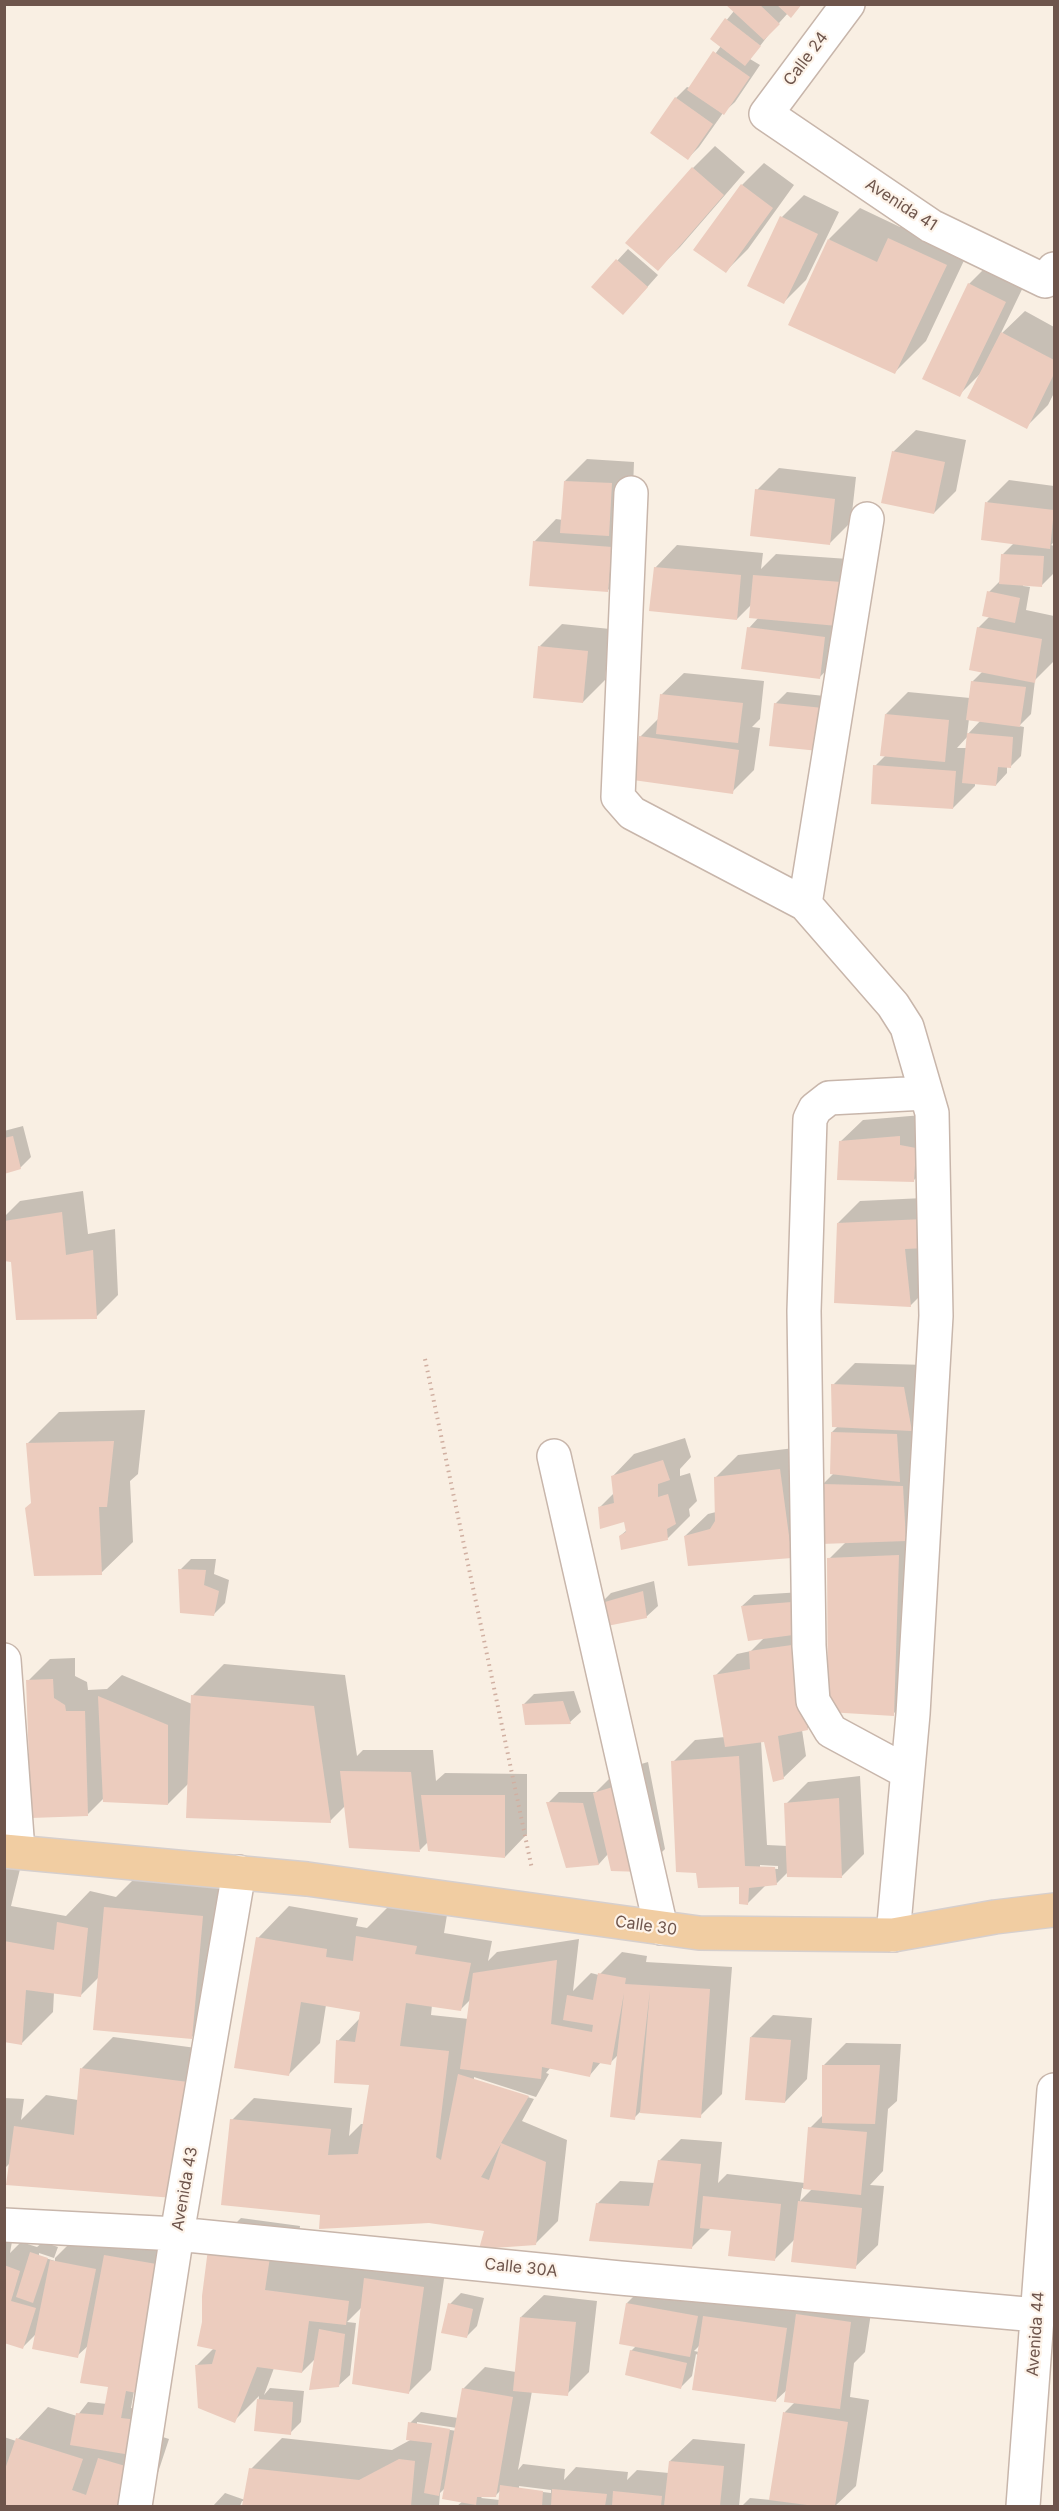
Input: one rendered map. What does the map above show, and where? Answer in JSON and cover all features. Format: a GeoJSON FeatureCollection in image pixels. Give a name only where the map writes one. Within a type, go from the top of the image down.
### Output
{"type":"FeatureCollection","features":[{"type":"Feature","properties":{"kind":"main road","name":"Calle 30"},"geometry":{"type":"LineString","coordinates":[[11,1851],[307,1879],[699,1933],[893,1935],[995,1917],[1054,1910]]}},
{"type":"Feature","properties":{"kind":"street","name":"Calle 24"},"geometry":{"type":"LineString","coordinates":[[766,114],[848,4]]}},
{"type":"Feature","properties":{"kind":"street","name":"Avenida 41"},"geometry":{"type":"LineString","coordinates":[[766,114],[931,226],[1050,275]]}},
{"type":"Feature","properties":{"kind":"street"},"geometry":{"type":"LineString","coordinates":[[631,493],[618,797],[632,813],[805,904],[898,1012],[907,1027],[932,1113],[936,1316],[907,1772],[893,1935]]}},
{"type":"Feature","properties":{"kind":"street"},"geometry":{"type":"LineString","coordinates":[[805,904],[867,519]]}},
{"type":"Feature","properties":{"kind":"street"},"geometry":{"type":"LineString","coordinates":[[907,1772],[831,1731],[813,1701],[809,1646],[804,1311],[810,1119],[815,1109],[829,1098],[926,1093]]}},
{"type":"Feature","properties":{"kind":"street"},"geometry":{"type":"LineString","coordinates":[[554,1456],[662,1928]]}},
{"type":"Feature","properties":{"kind":"street"},"geometry":{"type":"LineString","coordinates":[[4,1660],[11,1851]]}},
{"type":"Feature","properties":{"kind":"street","name":"Avenida 43"},"geometry":{"type":"LineString","coordinates":[[135,2506],[177,2234],[239,1872]]}},
{"type":"Feature","properties":{"kind":"street","name":"Avenida 44"},"geometry":{"type":"LineString","coordinates":[[1023,2506],[1037,2315],[1050,2199],[1054,2090]]}},
{"type":"Feature","properties":{"kind":"street","name":"Calle 30A"},"geometry":{"type":"LineString","coordinates":[[4,2225],[177,2234],[643,2280],[1037,2315]]}},
{"type":"Feature","properties":{"kind":"path"},"geometry":{"type":"LineString","coordinates":[[425,1359],[541,1911]]}},
{"type":"Feature","properties":{"kind":"building"},"geometry":{"type":"Polygon","coordinates":[[[725,4],[759,4],[780,24],[764,40],[725,4]]]}},
{"type":"Feature","properties":{"kind":"building"},"geometry":{"type":"Polygon","coordinates":[[[776,4],[802,4],[791,18],[776,4]]]}},
{"type":"Feature","properties":{"kind":"building"},"geometry":{"type":"Polygon","coordinates":[[[725,18],[761,46],[745,66],[710,39],[725,18]]]}},
{"type":"Feature","properties":{"kind":"building"},"geometry":{"type":"Polygon","coordinates":[[[713,51],[750,77],[724,115],[687,90],[713,51]]]}},
{"type":"Feature","properties":{"kind":"building"},"geometry":{"type":"Polygon","coordinates":[[[675,97],[713,124],[688,160],[650,133],[675,97]]]}},
{"type":"Feature","properties":{"kind":"building"},"geometry":{"type":"Polygon","coordinates":[[[692,167],[724,195],[658,271],[625,243],[692,167]]]}},
{"type":"Feature","properties":{"kind":"building"},"geometry":{"type":"Polygon","coordinates":[[[741,184],[773,208],[726,273],[693,250],[741,184]]]}},
{"type":"Feature","properties":{"kind":"building"},"geometry":{"type":"Polygon","coordinates":[[[780,216],[818,234],[784,304],[747,286],[780,216]]]}},
{"type":"Feature","properties":{"kind":"building"},"geometry":{"type":"Polygon","coordinates":[[[888,238],[947,265],[895,374],[788,325],[828,239],[877,262],[888,238]]]}},
{"type":"Feature","properties":{"kind":"building"},"geometry":{"type":"Polygon","coordinates":[[[616,259],[648,287],[623,315],[591,287],[616,259]]]}},
{"type":"Feature","properties":{"kind":"building"},"geometry":{"type":"Polygon","coordinates":[[[968,283],[1006,302],[960,397],[922,379],[968,283]]]}},
{"type":"Feature","properties":{"kind":"building"},"geometry":{"type":"Polygon","coordinates":[[[1001,332],[1054,360],[1054,374],[1027,429],[967,398],[1001,332]]]}},
{"type":"Feature","properties":{"kind":"building"},"geometry":{"type":"Polygon","coordinates":[[[892,451],[945,462],[934,514],[881,503],[892,451]]]}},
{"type":"Feature","properties":{"kind":"building"},"geometry":{"type":"Polygon","coordinates":[[[564,481],[612,483],[609,536],[560,533],[564,481]]]}},
{"type":"Feature","properties":{"kind":"building"},"geometry":{"type":"Polygon","coordinates":[[[755,489],[835,499],[830,545],[750,536],[755,489]]]}},
{"type":"Feature","properties":{"kind":"building"},"geometry":{"type":"Polygon","coordinates":[[[985,502],[1054,510],[1050,549],[981,540],[985,502]]]}},
{"type":"Feature","properties":{"kind":"building"},"geometry":{"type":"Polygon","coordinates":[[[533,541],[612,547],[608,592],[529,586],[533,541]]]}},
{"type":"Feature","properties":{"kind":"building"},"geometry":{"type":"Polygon","coordinates":[[[1001,554],[1044,556],[1042,587],[999,584],[1001,554]]]}},
{"type":"Feature","properties":{"kind":"building"},"geometry":{"type":"Polygon","coordinates":[[[654,567],[741,575],[737,620],[649,611],[654,567]]]}},
{"type":"Feature","properties":{"kind":"building"},"geometry":{"type":"Polygon","coordinates":[[[753,575],[841,582],[838,626],[749,618],[753,575]]]}},
{"type":"Feature","properties":{"kind":"building"},"geometry":{"type":"Polygon","coordinates":[[[987,591],[1020,598],[1015,623],[982,616],[987,591]]]}},
{"type":"Feature","properties":{"kind":"building"},"geometry":{"type":"Polygon","coordinates":[[[747,627],[825,637],[820,679],[741,669],[747,627]]]}},
{"type":"Feature","properties":{"kind":"building"},"geometry":{"type":"Polygon","coordinates":[[[977,627],[1042,639],[1035,683],[969,670],[977,627]]]}},
{"type":"Feature","properties":{"kind":"building"},"geometry":{"type":"Polygon","coordinates":[[[538,646],[588,651],[583,703],[533,698],[538,646]]]}},
{"type":"Feature","properties":{"kind":"building"},"geometry":{"type":"Polygon","coordinates":[[[971,681],[1026,687],[1020,727],[966,720],[971,681]]]}},
{"type":"Feature","properties":{"kind":"building"},"geometry":{"type":"Polygon","coordinates":[[[660,694],[743,703],[738,743],[656,734],[660,694]]]}},
{"type":"Feature","properties":{"kind":"building"},"geometry":{"type":"Polygon","coordinates":[[[774,703],[823,708],[819,751],[769,746],[774,703]]]}},
{"type":"Feature","properties":{"kind":"building"},"geometry":{"type":"Polygon","coordinates":[[[885,714],[949,720],[945,762],[880,756],[885,714]]]}},
{"type":"Feature","properties":{"kind":"building"},"geometry":{"type":"Polygon","coordinates":[[[967,733],[1013,737],[1011,768],[998,767],[996,786],[962,783],[967,733]]]}},
{"type":"Feature","properties":{"kind":"building"},"geometry":{"type":"Polygon","coordinates":[[[639,736],[739,750],[733,794],[633,780],[639,736]]]}},
{"type":"Feature","properties":{"kind":"building"},"geometry":{"type":"Polygon","coordinates":[[[873,765],[956,771],[953,809],[871,804],[873,765]]]}},
{"type":"Feature","properties":{"kind":"building"},"geometry":{"type":"Polygon","coordinates":[[[13,1136],[21,1169],[4,1174],[4,1138],[13,1136]]]}},
{"type":"Feature","properties":{"kind":"building"},"geometry":{"type":"Polygon","coordinates":[[[900,1136],[900,1145],[916,1148],[914,1182],[837,1180],[839,1141],[900,1136]]]}},
{"type":"Feature","properties":{"kind":"building"},"geometry":{"type":"Polygon","coordinates":[[[62,1212],[66,1255],[93,1250],[97,1319],[16,1320],[11,1262],[4,1261],[4,1221],[62,1212]]]}},
{"type":"Feature","properties":{"kind":"building"},"geometry":{"type":"Polygon","coordinates":[[[924,1219],[925,1248],[905,1249],[911,1307],[834,1303],[837,1223],[924,1219]]]}},
{"type":"Feature","properties":{"kind":"building"},"geometry":{"type":"Polygon","coordinates":[[[831,1384],[904,1387],[912,1431],[832,1427],[831,1384]]]}},
{"type":"Feature","properties":{"kind":"building"},"geometry":{"type":"Polygon","coordinates":[[[831,1432],[897,1434],[900,1482],[830,1474],[831,1432]]]}},
{"type":"Feature","properties":{"kind":"building"},"geometry":{"type":"Polygon","coordinates":[[[114,1441],[107,1507],[99,1507],[102,1575],[34,1576],[25,1508],[31,1503],[26,1443],[114,1441]]]}},
{"type":"Feature","properties":{"kind":"building"},"geometry":{"type":"Polygon","coordinates":[[[663,1460],[670,1480],[658,1484],[658,1497],[668,1494],[676,1524],[667,1529],[668,1540],[621,1550],[619,1536],[626,1532],[624,1522],[600,1529],[598,1507],[614,1503],[611,1476],[663,1460]]]}},
{"type":"Feature","properties":{"kind":"building"},"geometry":{"type":"Polygon","coordinates":[[[780,1469],[792,1558],[688,1566],[684,1536],[710,1529],[715,1521],[714,1477],[780,1469]]]}},
{"type":"Feature","properties":{"kind":"building"},"geometry":{"type":"Polygon","coordinates":[[[821,1484],[903,1486],[906,1541],[821,1544],[821,1484]]]}},
{"type":"Feature","properties":{"kind":"building"},"geometry":{"type":"Polygon","coordinates":[[[899,1555],[894,1716],[828,1712],[827,1558],[899,1555]]]}},
{"type":"Feature","properties":{"kind":"building"},"geometry":{"type":"Polygon","coordinates":[[[178,1569],[206,1570],[204,1585],[219,1591],[214,1616],[180,1613],[178,1569]]]}},
{"type":"Feature","properties":{"kind":"building"},"geometry":{"type":"Polygon","coordinates":[[[643,1591],[647,1618],[607,1626],[598,1604],[643,1591]]]}},
{"type":"Feature","properties":{"kind":"building"},"geometry":{"type":"Polygon","coordinates":[[[792,1602],[793,1635],[748,1641],[741,1606],[792,1602]]]}},
{"type":"Feature","properties":{"kind":"building"},"geometry":{"type":"Polygon","coordinates":[[[792,1645],[808,1730],[778,1736],[784,1779],[773,1782],[764,1742],[725,1747],[713,1675],[750,1669],[749,1651],[792,1645]]]}},
{"type":"Feature","properties":{"kind":"building"},"geometry":{"type":"Polygon","coordinates":[[[53,1679],[54,1698],[65,1705],[66,1711],[85,1711],[88,1816],[31,1818],[26,1680],[53,1679]]]}},
{"type":"Feature","properties":{"kind":"building"},"geometry":{"type":"Polygon","coordinates":[[[191,1695],[314,1706],[331,1823],[186,1818],[191,1695]]]}},
{"type":"Feature","properties":{"kind":"building"},"geometry":{"type":"Polygon","coordinates":[[[98,1696],[168,1725],[168,1805],[103,1802],[98,1696]]]}},
{"type":"Feature","properties":{"kind":"building"},"geometry":{"type":"Polygon","coordinates":[[[563,1701],[571,1724],[525,1725],[522,1704],[563,1701]]]}},
{"type":"Feature","properties":{"kind":"building"},"geometry":{"type":"Polygon","coordinates":[[[739,1756],[745,1866],[775,1867],[777,1885],[749,1888],[748,1905],[739,1904],[739,1887],[698,1888],[696,1873],[676,1872],[671,1761],[739,1756]]]}},
{"type":"Feature","properties":{"kind":"building"},"geometry":{"type":"Polygon","coordinates":[[[340,1771],[411,1772],[420,1852],[349,1848],[340,1771]]]}},
{"type":"Feature","properties":{"kind":"building"},"geometry":{"type":"Polygon","coordinates":[[[626,1783],[644,1872],[611,1871],[593,1793],[626,1783]]]}},
{"type":"Feature","properties":{"kind":"building"},"geometry":{"type":"Polygon","coordinates":[[[421,1795],[505,1795],[505,1858],[428,1851],[421,1795]]]}},
{"type":"Feature","properties":{"kind":"building"},"geometry":{"type":"Polygon","coordinates":[[[839,1798],[842,1878],[787,1877],[784,1803],[839,1798]]]}},
{"type":"Feature","properties":{"kind":"building"},"geometry":{"type":"Polygon","coordinates":[[[546,1802],[583,1803],[599,1865],[566,1868],[546,1802]]]}},
{"type":"Feature","properties":{"kind":"building"},"geometry":{"type":"Polygon","coordinates":[[[104,1907],[203,1916],[192,2039],[93,2030],[104,1907]]]}},
{"type":"Feature","properties":{"kind":"building"},"geometry":{"type":"Polygon","coordinates":[[[57,1922],[88,1928],[81,1997],[26,1990],[22,2045],[4,2042],[4,1941],[54,1950],[57,1922]]]}},
{"type":"Feature","properties":{"kind":"building"},"geometry":{"type":"Polygon","coordinates":[[[356,1936],[417,1946],[415,1954],[471,1963],[461,2011],[406,2003],[400,2046],[449,2051],[436,2157],[441,2160],[458,2074],[529,2096],[501,2143],[546,2162],[536,2245],[479,2249],[484,2231],[429,2223],[319,2229],[320,2215],[221,2205],[230,2119],[331,2129],[328,2155],[358,2154],[369,2085],[334,2083],[336,2040],[355,2042],[360,2012],[301,2002],[289,2076],[234,2068],[256,1937],[327,1949],[326,1957],[353,1961],[356,1936]],[[501,2144],[481,2177],[489,2180],[501,2144]]]}},
{"type":"Feature","properties":{"kind":"building"},"geometry":{"type":"Polygon","coordinates":[[[557,1960],[551,2024],[592,2032],[593,2025],[563,2020],[567,1995],[593,2000],[598,1973],[626,1978],[625,1984],[710,1989],[701,2118],[640,2113],[650,1990],[635,2120],[610,2117],[624,1993],[611,2065],[593,2062],[590,2077],[542,2067],[541,2079],[460,2069],[473,1973],[557,1960]]]}},
{"type":"Feature","properties":{"kind":"building"},"geometry":{"type":"Polygon","coordinates":[[[750,2037],[791,2040],[785,2103],[745,2100],[750,2037]]]}},
{"type":"Feature","properties":{"kind":"building"},"geometry":{"type":"Polygon","coordinates":[[[822,2065],[880,2065],[875,2124],[822,2123],[822,2065]]]}},
{"type":"Feature","properties":{"kind":"building"},"geometry":{"type":"Polygon","coordinates":[[[80,2068],[188,2082],[174,2198],[6,2185],[14,2126],[74,2135],[80,2068]]]}},
{"type":"Feature","properties":{"kind":"building"},"geometry":{"type":"Polygon","coordinates":[[[808,2127],[867,2132],[861,2195],[803,2189],[808,2127]]]}},
{"type":"Feature","properties":{"kind":"building"},"geometry":{"type":"Polygon","coordinates":[[[658,2160],[701,2164],[692,2249],[589,2241],[596,2203],[649,2206],[658,2160]]]}},
{"type":"Feature","properties":{"kind":"building"},"geometry":{"type":"Polygon","coordinates":[[[703,2196],[781,2204],[775,2261],[728,2256],[731,2231],[700,2228],[703,2196]]]}},
{"type":"Feature","properties":{"kind":"building"},"geometry":{"type":"Polygon","coordinates":[[[798,2201],[862,2208],[856,2269],[791,2262],[798,2201]]]}},
{"type":"Feature","properties":{"kind":"building"},"geometry":{"type":"Polygon","coordinates":[[[208,2249],[270,2257],[265,2290],[349,2301],[346,2325],[309,2321],[302,2373],[257,2367],[235,2423],[198,2408],[195,2365],[212,2364],[216,2350],[197,2346],[202,2322],[202,2296],[208,2249]]]}},
{"type":"Feature","properties":{"kind":"building"},"geometry":{"type":"Polygon","coordinates":[[[30,2252],[48,2258],[33,2303],[16,2297],[30,2252]]]}},
{"type":"Feature","properties":{"kind":"building"},"geometry":{"type":"Polygon","coordinates":[[[104,2255],[162,2265],[137,2393],[126,2391],[121,2418],[138,2420],[131,2455],[70,2445],[76,2413],[103,2415],[108,2387],[80,2383],[104,2255]]]}},
{"type":"Feature","properties":{"kind":"building"},"geometry":{"type":"Polygon","coordinates":[[[50,2260],[96,2269],[78,2358],[32,2349],[50,2260]]]}},
{"type":"Feature","properties":{"kind":"building"},"geometry":{"type":"Polygon","coordinates":[[[4,2265],[20,2271],[11,2301],[36,2308],[23,2349],[4,2343],[4,2265]]]}},
{"type":"Feature","properties":{"kind":"building"},"geometry":{"type":"Polygon","coordinates":[[[364,2278],[424,2287],[409,2394],[352,2384],[364,2278]]]}},
{"type":"Feature","properties":{"kind":"building"},"geometry":{"type":"Polygon","coordinates":[[[448,2303],[473,2309],[467,2338],[441,2333],[448,2303]]]}},
{"type":"Feature","properties":{"kind":"building"},"geometry":{"type":"Polygon","coordinates":[[[626,2303],[698,2316],[690,2357],[619,2344],[626,2303]]]}},
{"type":"Feature","properties":{"kind":"building"},"geometry":{"type":"Polygon","coordinates":[[[796,2314],[851,2322],[840,2409],[784,2402],[796,2314]]]}},
{"type":"Feature","properties":{"kind":"building"},"geometry":{"type":"Polygon","coordinates":[[[703,2316],[787,2328],[776,2402],[692,2390],[703,2316]]]}},
{"type":"Feature","properties":{"kind":"building"},"geometry":{"type":"Polygon","coordinates":[[[520,2317],[576,2322],[568,2396],[513,2391],[520,2317]]]}},
{"type":"Feature","properties":{"kind":"building"},"geometry":{"type":"Polygon","coordinates":[[[319,2329],[345,2334],[339,2387],[309,2390],[319,2329]]]}},
{"type":"Feature","properties":{"kind":"building"},"geometry":{"type":"Polygon","coordinates":[[[630,2350],[687,2363],[681,2389],[625,2375],[630,2350]]]}},
{"type":"Feature","properties":{"kind":"building"},"geometry":{"type":"Polygon","coordinates":[[[462,2388],[513,2397],[496,2497],[477,2497],[476,2505],[442,2499],[462,2388]]]}},
{"type":"Feature","properties":{"kind":"building"},"geometry":{"type":"Polygon","coordinates":[[[257,2399],[293,2402],[291,2435],[254,2431],[257,2399]]]}},
{"type":"Feature","properties":{"kind":"building"},"geometry":{"type":"Polygon","coordinates":[[[783,2412],[848,2422],[835,2506],[815,2506],[769,2500],[783,2412]]]}},
{"type":"Feature","properties":{"kind":"building"},"geometry":{"type":"Polygon","coordinates":[[[408,2422],[450,2429],[439,2496],[424,2493],[432,2443],[406,2440],[408,2422]]]}},
{"type":"Feature","properties":{"kind":"building"},"geometry":{"type":"Polygon","coordinates":[[[16,2438],[83,2459],[72,2490],[86,2495],[98,2458],[139,2470],[127,2506],[4,2506],[4,2472],[16,2438]]]}},
{"type":"Feature","properties":{"kind":"building"},"geometry":{"type":"Polygon","coordinates":[[[399,2459],[415,2461],[411,2506],[242,2506],[249,2468],[359,2480],[399,2459]]]}},
{"type":"Feature","properties":{"kind":"building"},"geometry":{"type":"Polygon","coordinates":[[[669,2461],[724,2466],[720,2506],[664,2506],[669,2461]]]}},
{"type":"Feature","properties":{"kind":"building"},"geometry":{"type":"Polygon","coordinates":[[[500,2485],[543,2491],[542,2506],[498,2506],[500,2485]]]}},
{"type":"Feature","properties":{"kind":"building"},"geometry":{"type":"Polygon","coordinates":[[[552,2489],[607,2494],[605,2506],[551,2506],[552,2489]]]}},
{"type":"Feature","properties":{"kind":"building"},"geometry":{"type":"Polygon","coordinates":[[[613,2491],[662,2496],[661,2506],[612,2506],[613,2491]]]}}]}
